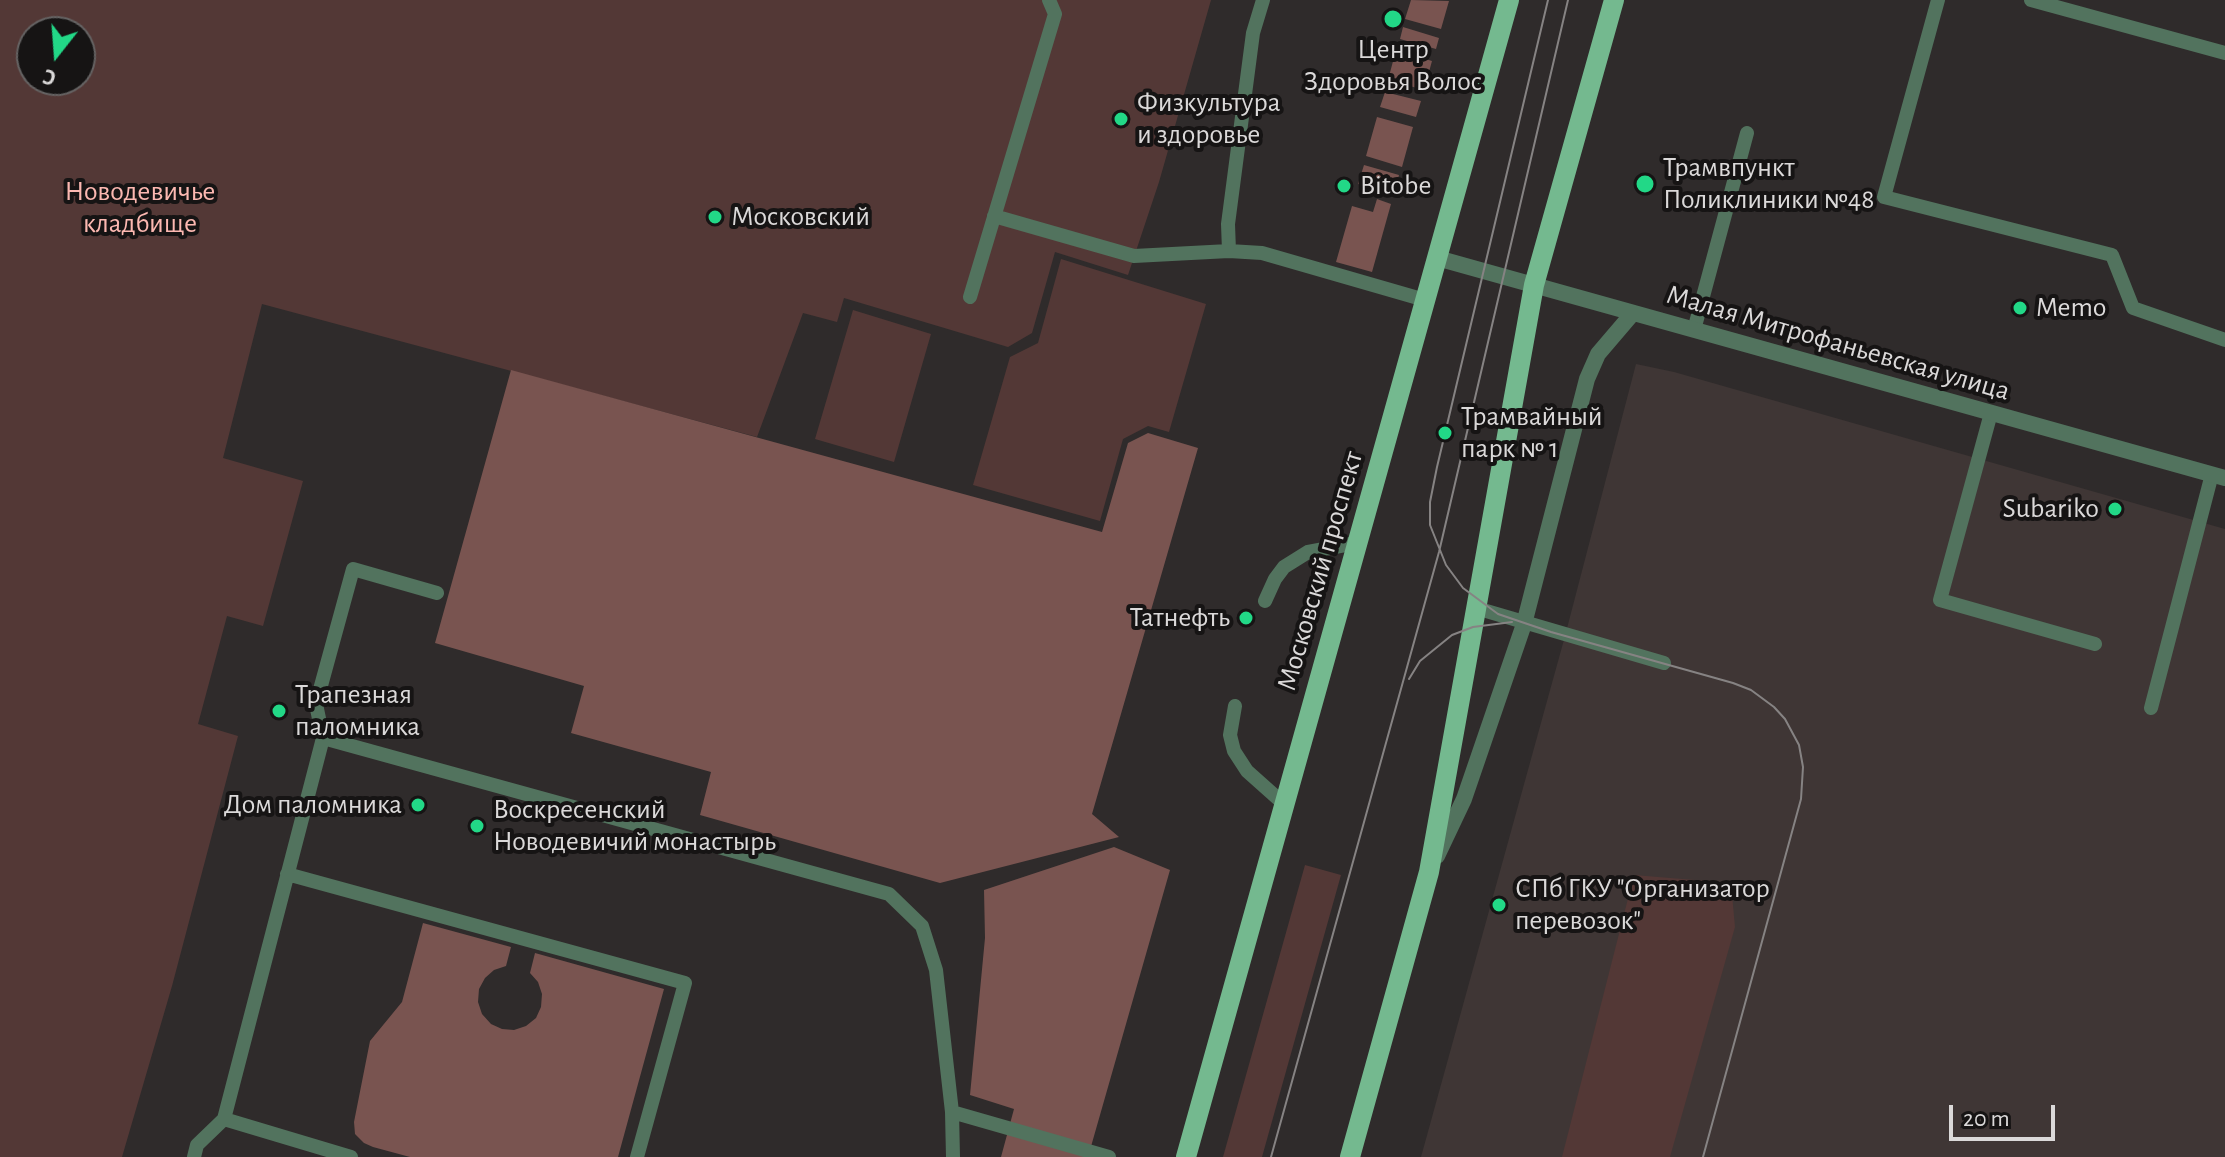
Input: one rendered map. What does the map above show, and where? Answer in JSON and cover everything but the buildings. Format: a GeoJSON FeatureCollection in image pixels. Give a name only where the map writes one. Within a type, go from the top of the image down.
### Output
{"type":"FeatureCollection","features":[{"type":"Feature","properties":{"kind":"main road","name":"Московский проспект"},"geometry":{"type":"LineString","coordinates":[[1186,1157],[1509,0]]}},
{"type":"Feature","properties":{"kind":"main road"},"geometry":{"type":"LineString","coordinates":[[1350,1157],[1429,872],[1534,285],[1614,0]]}},
{"type":"Feature","properties":{"kind":"street","name":"Малая Митрофаньевская улица"},"geometry":{"type":"LineString","coordinates":[[1437,258],[2218,476]]}},
{"type":"Feature","properties":{"kind":"street"},"geometry":{"type":"LineString","coordinates":[[1429,872],[1464,799],[1524,623],[1587,379],[1598,354],[1633,313]]}},
{"type":"Feature","properties":{"kind":"lane"},"geometry":{"type":"LineString","coordinates":[[970,297],[1055,14],[1049,0]]}},
{"type":"Feature","properties":{"kind":"lane"},"geometry":{"type":"LineString","coordinates":[[1229,251],[1228,224],[1249,62],[1253,33],[1263,0]]}},
{"type":"Feature","properties":{"kind":"lane"},"geometry":{"type":"LineString","coordinates":[[1938,0],[1884,197],[2112,255],[2133,308],[2225,340]]}},
{"type":"Feature","properties":{"kind":"lane"},"geometry":{"type":"LineString","coordinates":[[2031,0],[2225,53]]}},
{"type":"Feature","properties":{"kind":"lane"},"geometry":{"type":"LineString","coordinates":[[1694,330],[1747,133]]}},
{"type":"Feature","properties":{"kind":"lane"},"geometry":{"type":"LineString","coordinates":[[994,216],[1134,256],[1229,251],[1262,253],[1425,300]]}},
{"type":"Feature","properties":{"kind":"lane"},"geometry":{"type":"LineString","coordinates":[[1991,413],[1940,600],[2095,644]]}},
{"type":"Feature","properties":{"kind":"lane"},"geometry":{"type":"LineString","coordinates":[[2151,708],[2218,476]]}},
{"type":"Feature","properties":{"kind":"lane"},"geometry":{"type":"LineString","coordinates":[[1265,601],[1284,567],[1308,552],[1356,543]]}},
{"type":"Feature","properties":{"kind":"lane"},"geometry":{"type":"LineString","coordinates":[[194,1157],[197,1145],[224,1119],[323,738],[316,704],[353,569],[437,593]]}},
{"type":"Feature","properties":{"kind":"lane"},"geometry":{"type":"LineString","coordinates":[[1476,608],[1664,663]]}},
{"type":"Feature","properties":{"kind":"lane"},"geometry":{"type":"LineString","coordinates":[[1235,706],[1230,735],[1234,751],[1247,771],[1284,804]]}},
{"type":"Feature","properties":{"kind":"lane"},"geometry":{"type":"LineString","coordinates":[[323,738],[889,894],[922,926],[936,970],[952,1112],[953,1157]]}},
{"type":"Feature","properties":{"kind":"lane"},"geometry":{"type":"LineString","coordinates":[[287,874],[685,983],[637,1157]]}},
{"type":"Feature","properties":{"kind":"lane"},"geometry":{"type":"LineString","coordinates":[[952,1112],[1109,1157]]}},
{"type":"Feature","properties":{"kind":"lane"},"geometry":{"type":"LineString","coordinates":[[224,1119],[351,1157]]}},
{"type":"Feature","properties":{"kind":"shaded area"},"geometry":{"type":"Polygon","coordinates":[[[1411,0],[1449,1],[1441,29],[1405,19],[1411,0]]]}},
{"type":"Feature","properties":{"kind":"shaded area"},"geometry":{"type":"Polygon","coordinates":[[[1403,27],[1439,38],[1436,49],[1400,39],[1403,27]]]}},
{"type":"Feature","properties":{"kind":"shaded area"},"geometry":{"type":"Polygon","coordinates":[[[1396,50],[1432,61],[1424,90],[1388,80],[1396,50]]]}},
{"type":"Feature","properties":{"kind":"shaded area"},"geometry":{"type":"Polygon","coordinates":[[[1385,92],[1421,101],[1416,117],[1380,107],[1385,92]]]}},
{"type":"Feature","properties":{"kind":"shaded area"},"geometry":{"type":"Polygon","coordinates":[[[1377,117],[1413,127],[1402,167],[1366,156],[1377,117]]]}},
{"type":"Feature","properties":{"kind":"shaded area"},"geometry":{"type":"Polygon","coordinates":[[[1364,165],[1399,175],[1394,194],[1358,184],[1364,165]]]}},
{"type":"Feature","properties":{"kind":"shaded area"},"geometry":{"type":"Polygon","coordinates":[[[1377,199],[1391,204],[1372,272],[1336,262],[1352,206],[1373,212],[1377,199]]]}},
{"type":"Feature","properties":{"kind":"shaded area"},"geometry":{"type":"Polygon","coordinates":[[[1636,364],[1674,372],[2225,529],[2225,1157],[1421,1157],[1565,636],[1636,364]]]}},
{"type":"Feature","properties":{"kind":"shaded area"},"geometry":{"type":"Polygon","coordinates":[[[511,370],[1102,532],[1128,443],[1148,433],[1198,448],[1092,814],[1119,837],[940,883],[700,815],[711,772],[571,733],[584,686],[435,643],[511,370]]]}},
{"type":"Feature","properties":{"kind":"shaded area"},"geometry":{"type":"Polygon","coordinates":[[[1114,847],[1170,870],[1088,1157],[1001,1157],[1014,1109],[970,1095],[985,938],[984,890],[1114,847]]]}},
{"type":"Feature","properties":{"kind":"shaded area"},"geometry":{"type":"Polygon","coordinates":[[[423,923],[511,947],[506,966],[494,970],[479,989],[478,1002],[482,1014],[491,1024],[502,1029],[514,1030],[526,1026],[536,1018],[541,1007],[542,994],[538,982],[530,973],[535,953],[664,989],[618,1157],[410,1157],[373,1147],[355,1134],[354,1122],[370,1041],[402,1002],[423,923]]]}},
{"type":"Feature","properties":{"kind":"green space","name":"Новодевичье кладбище"},"geometry":{"type":"Polygon","coordinates":[[[0,0],[1211,0],[1159,182],[1128,275],[1055,252],[1032,333],[1008,347],[844,298],[837,322],[803,313],[757,437],[262,304],[223,458],[303,481],[263,626],[227,616],[198,724],[238,736],[172,986],[122,1157],[0,1157],[0,0]]]}},
{"type":"Feature","properties":{"kind":"green space"},"geometry":{"type":"Polygon","coordinates":[[[1061,259],[1206,304],[1169,432],[1148,426],[1123,439],[1100,521],[973,485],[1010,357],[1038,343],[1061,259]]]}},
{"type":"Feature","properties":{"kind":"green space"},"geometry":{"type":"Polygon","coordinates":[[[853,310],[931,334],[894,462],[815,439],[853,310]]]}},
{"type":"Feature","properties":{"kind":"green space"},"geometry":{"type":"Polygon","coordinates":[[[1305,865],[1341,875],[1262,1157],[1223,1157],[1305,865]]]}},
{"type":"Feature","properties":{"kind":"green space"},"geometry":{"type":"Polygon","coordinates":[[[1634,875],[1731,883],[1735,927],[1670,1157],[1562,1157],[1634,875]]]}},
{"type":"Feature","properties":{"kind":"tram line"},"geometry":{"type":"LineString","coordinates":[[1548,0],[1437,467],[1430,502],[1430,525],[1446,565],[1463,588],[1498,614],[1751,690],[1785,719],[1799,745],[1803,767],[1801,799],[1703,1157]]}},
{"type":"Feature","properties":{"kind":"tram line"},"geometry":{"type":"LineString","coordinates":[[1271,1157],[1439,552],[1568,0]]}},
{"type":"Feature","properties":{"kind":"tram line"},"geometry":{"type":"LineString","coordinates":[[1409,679],[1420,661],[1452,635],[1473,627],[1512,622]]}},
{"type":"Feature","properties":{"kind":"place","name":"Центр Здоровья Волос"},"geometry":{"type":"Point","coordinates":[1393,19]}},
{"type":"Feature","properties":{"kind":"place","name":"Физкультура и здоровье"},"geometry":{"type":"Point","coordinates":[1121,119]}},
{"type":"Feature","properties":{"kind":"place","name":"Трамвпункт Поликлиники №48"},"geometry":{"type":"Point","coordinates":[1645,184]}},
{"type":"Feature","properties":{"kind":"place","name":"Bitobe"},"geometry":{"type":"Point","coordinates":[1344,186]}},
{"type":"Feature","properties":{"kind":"place","name":"Московский"},"geometry":{"type":"Point","coordinates":[715,217]}},
{"type":"Feature","properties":{"kind":"place","name":"Memo"},"geometry":{"type":"Point","coordinates":[2020,308]}},
{"type":"Feature","properties":{"kind":"place","name":"Трамвайный парк № 1"},"geometry":{"type":"Point","coordinates":[1445,433]}},
{"type":"Feature","properties":{"kind":"place","name":"Subariko"},"geometry":{"type":"Point","coordinates":[2115,509]}},
{"type":"Feature","properties":{"kind":"place","name":"Татнефть"},"geometry":{"type":"Point","coordinates":[1246,618]}},
{"type":"Feature","properties":{"kind":"place","name":"Трапезная паломника"},"geometry":{"type":"Point","coordinates":[279,711]}},
{"type":"Feature","properties":{"kind":"place","name":"Дом паломника"},"geometry":{"type":"Point","coordinates":[418,805]}},
{"type":"Feature","properties":{"kind":"place","name":"Воскресенский Новодевичий монастырь"},"geometry":{"type":"Point","coordinates":[477,826]}},
{"type":"Feature","properties":{"kind":"place","name":"СПб ГКУ \"Организатор перевозок\""},"geometry":{"type":"Point","coordinates":[1499,905]}}]}
